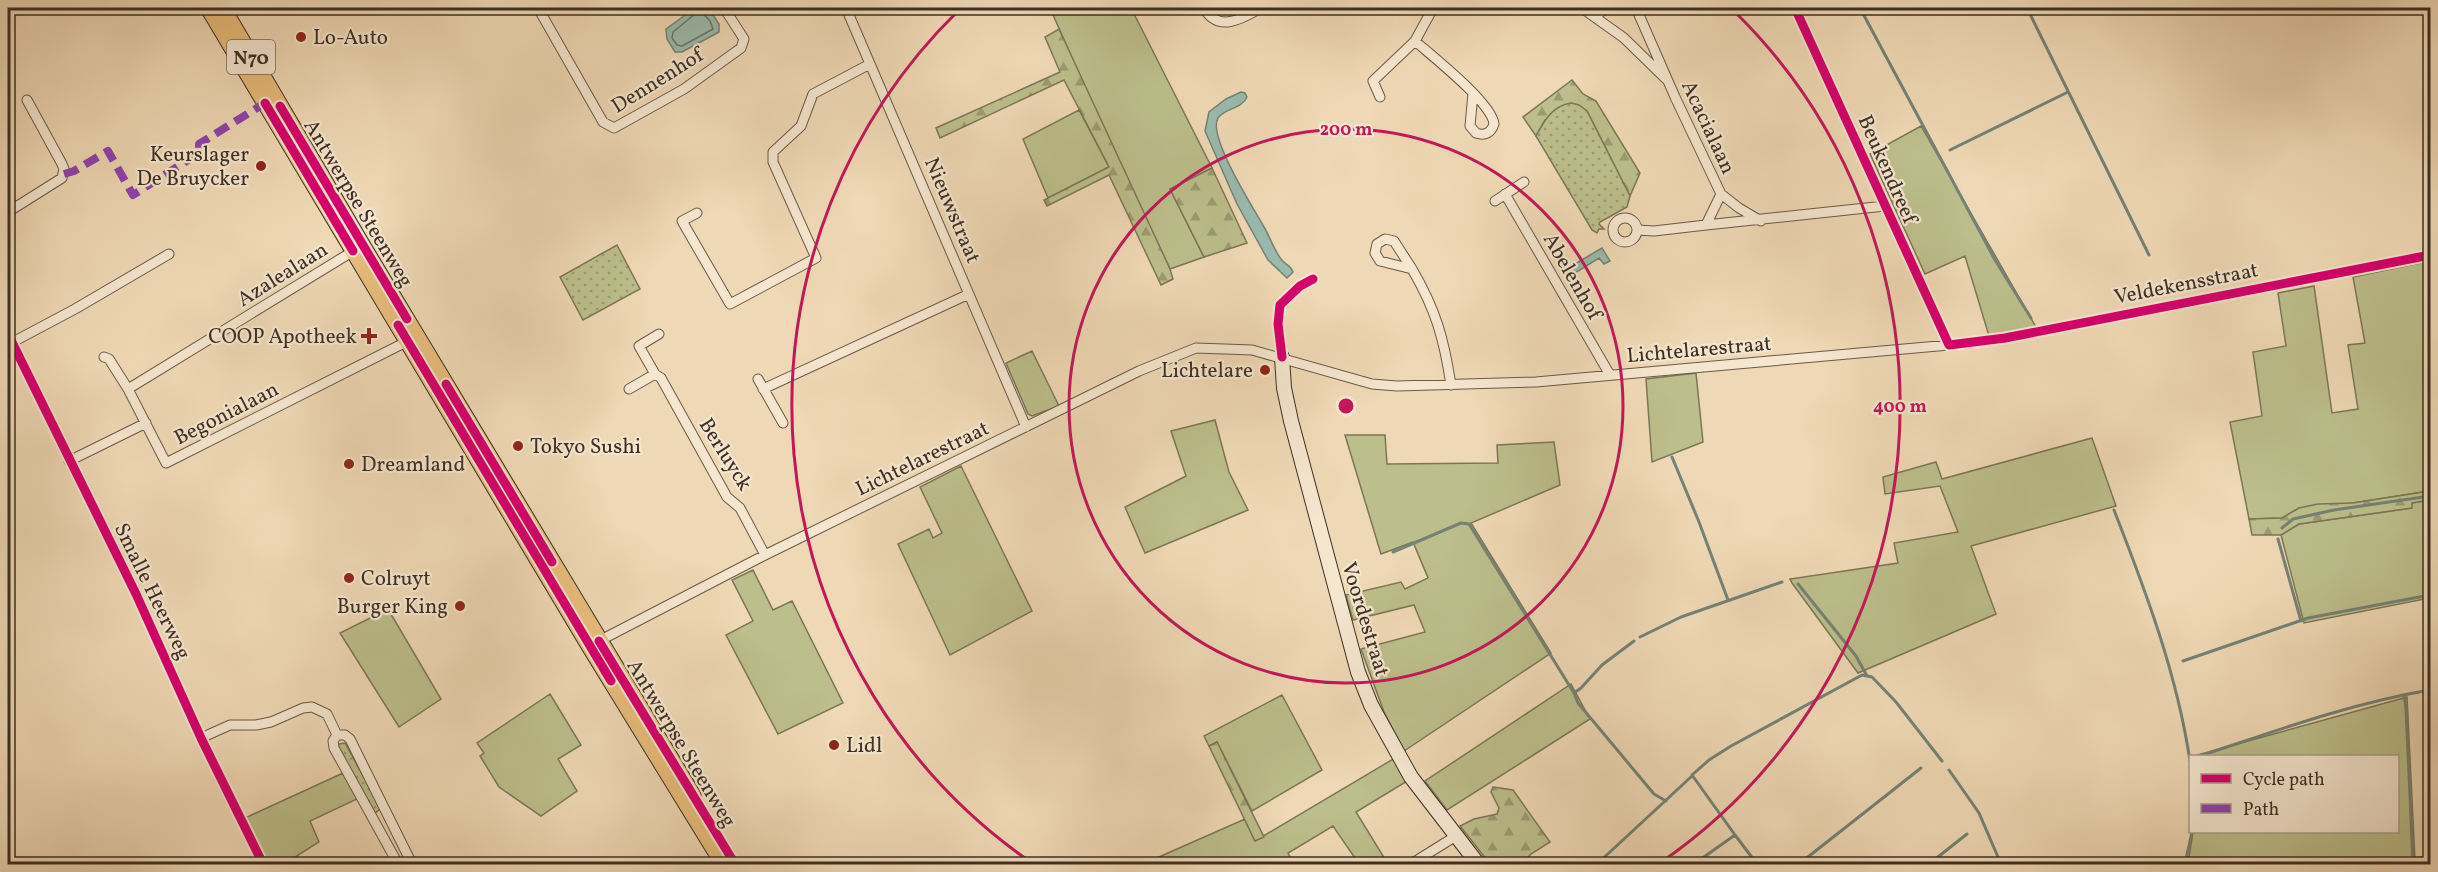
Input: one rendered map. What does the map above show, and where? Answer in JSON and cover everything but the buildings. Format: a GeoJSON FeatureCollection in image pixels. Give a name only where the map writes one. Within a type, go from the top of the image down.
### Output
{"type":"FeatureCollection","features":[{"type":"Feature","properties":{"kind":"main road","name":"Antwerpse Steenweg"},"geometry":{"type":"LineString","coordinates":[[208,8],[358,249],[723,864]]}},
{"type":"Feature","properties":{"kind":"main road","name":"Antwerpse Steenweg"},"geometry":{"type":"LineString","coordinates":[[223,8],[358,249]]}},
{"type":"Feature","properties":{"kind":"main road","name":"Antwerpse Steenweg"},"geometry":{"type":"LineString","coordinates":[[594,644],[735,864]]}},
{"type":"Feature","properties":{"kind":"street","name":"Dennenhof"},"geometry":{"type":"LineString","coordinates":[[538,8],[603,122],[614,128],[684,89],[741,48],[744,39],[724,8]]}},
{"type":"Feature","properties":{"kind":"street","name":"Nieuwstraat"},"geometry":{"type":"LineString","coordinates":[[846,8],[1026,427]]}},
{"type":"Feature","properties":{"kind":"street"},"geometry":{"type":"LineString","coordinates":[[1204,8],[1208,15],[1218,23],[1232,22],[1257,8]]}},
{"type":"Feature","properties":{"kind":"street"},"geometry":{"type":"LineString","coordinates":[[1380,97],[1373,81],[1415,41],[1433,8]]}},
{"type":"Feature","properties":{"kind":"street","name":"Acacialaan"},"geometry":{"type":"LineString","coordinates":[[1582,8],[1624,38],[1669,83],[1721,194],[1739,208],[1761,220]]}},
{"type":"Feature","properties":{"kind":"street"},"geometry":{"type":"LineString","coordinates":[[1596,16],[1606,8]]}},
{"type":"Feature","properties":{"kind":"street"},"geometry":{"type":"LineString","coordinates":[[1636,8],[1669,83]]}},
{"type":"Feature","properties":{"kind":"street","name":"Beukendreef"},"geometry":{"type":"LineString","coordinates":[[1795,8],[1949,345]]}},
{"type":"Feature","properties":{"kind":"street"},"geometry":{"type":"LineString","coordinates":[[1415,41],[1473,93]]}},
{"type":"Feature","properties":{"kind":"street"},"geometry":{"type":"LineString","coordinates":[[697,213],[682,221],[730,304],[816,258],[773,162],[773,152],[801,126],[813,94],[870,64]]}},
{"type":"Feature","properties":{"kind":"street"},"geometry":{"type":"LineString","coordinates":[[8,212],[62,178],[64,174],[62,164],[27,100]]}},
{"type":"Feature","properties":{"kind":"street"},"geometry":{"type":"LineString","coordinates":[[1495,201],[1524,182]]}},
{"type":"Feature","properties":{"kind":"street","name":"Abelenhof"},"geometry":{"type":"LineString","coordinates":[[1505,194],[1610,375]]}},
{"type":"Feature","properties":{"kind":"street","name":"Acacialaan"},"geometry":{"type":"LineString","coordinates":[[1706,225],[1721,194]]}},
{"type":"Feature","properties":{"kind":"street"},"geometry":{"type":"LineString","coordinates":[[1637,230],[1654,231],[1885,206]]}},
{"type":"Feature","properties":{"kind":"street","name":"Azalealaan"},"geometry":{"type":"LineString","coordinates":[[128,389],[358,249]]}},
{"type":"Feature","properties":{"kind":"street","name":"Smalle Heerweg"},"geometry":{"type":"LineString","coordinates":[[169,254],[75,309],[9,338],[136,594],[201,738],[263,864]]}},
{"type":"Feature","properties":{"kind":"street","name":"Veldekensstraat"},"geometry":{"type":"LineString","coordinates":[[1949,345],[2005,338],[2430,255]]}},
{"type":"Feature","properties":{"kind":"street"},"geometry":{"type":"LineString","coordinates":[[1412,269],[1436,316],[1444,340],[1452,386]]}},
{"type":"Feature","properties":{"kind":"street"},"geometry":{"type":"LineString","coordinates":[[1282,357],[1278,324],[1280,305],[1300,286],[1313,279]]}},
{"type":"Feature","properties":{"kind":"street"},"geometry":{"type":"LineString","coordinates":[[764,389],[969,294]]}},
{"type":"Feature","properties":{"kind":"street","name":"Berluyck"},"geometry":{"type":"LineString","coordinates":[[659,334],[639,346],[655,374],[661,378],[727,497],[740,508],[765,555]]}},
{"type":"Feature","properties":{"kind":"street","name":"Begonialaan"},"geometry":{"type":"LineString","coordinates":[[69,461],[146,423],[166,463],[412,339]]}},
{"type":"Feature","properties":{"kind":"street","name":"Lichtelarestraat"},"geometry":{"type":"LineString","coordinates":[[594,644],[765,555],[1139,371],[1196,348],[1252,350],[1384,386],[1452,386],[1610,375],[1949,345]]}},
{"type":"Feature","properties":{"kind":"street"},"geometry":{"type":"LineString","coordinates":[[104,357],[109,359],[146,423]]}},
{"type":"Feature","properties":{"kind":"street","name":"Voordestraat"},"geometry":{"type":"LineString","coordinates":[[1282,357],[1284,388],[1291,420],[1358,672],[1371,705],[1411,777],[1478,864]]}},
{"type":"Feature","properties":{"kind":"street"},"geometry":{"type":"LineString","coordinates":[[629,389],[655,374]]}},
{"type":"Feature","properties":{"kind":"street"},"geometry":{"type":"LineString","coordinates":[[758,379],[783,423]]}},
{"type":"Feature","properties":{"kind":"street"},"geometry":{"type":"LineString","coordinates":[[201,738],[231,725],[264,723],[303,708],[312,707],[327,714],[338,735]]}},
{"type":"Feature","properties":{"kind":"street"},"geometry":{"type":"LineString","coordinates":[[338,735],[345,735],[350,739],[412,864]]}},
{"type":"Feature","properties":{"kind":"street"},"geometry":{"type":"LineString","coordinates":[[338,735],[333,741],[334,748],[398,864]]}},
{"type":"Feature","properties":{"kind":"street"},"geometry":{"type":"LineString","coordinates":[[374,818],[380,817],[385,812]]}},
{"type":"Feature","properties":{"kind":"street"},"geometry":{"type":"LineString","coordinates":[[1411,864],[1456,836]]}},
{"type":"Feature","properties":{"kind":"green space"},"geometry":{"type":"Polygon","coordinates":[[[1050,8],[1131,8],[1212,168],[1170,189],[1204,257],[1170,269],[1108,139],[1050,8]]]}},
{"type":"Feature","properties":{"kind":"green space"},"geometry":{"type":"Polygon","coordinates":[[[1059,29],[1170,269],[1173,279],[1161,285],[1109,175],[1047,206],[1044,200],[1109,167],[1064,80],[940,138],[936,128],[1060,72],[1045,37],[1059,29]]]}},
{"type":"Feature","properties":{"kind":"green space"},"geometry":{"type":"Polygon","coordinates":[[[1572,80],[1583,94],[1596,101],[1640,173],[1630,196],[1587,111],[1545,120],[1536,136],[1523,117],[1572,80]]]}},
{"type":"Feature","properties":{"kind":"green space"},"geometry":{"type":"Polygon","coordinates":[[[1571,103],[1587,111],[1630,196],[1627,207],[1600,222],[1599,224],[1604,229],[1599,229],[1597,233],[1592,230],[1536,136],[1546,119],[1554,111],[1571,103]]]}},
{"type":"Feature","properties":{"kind":"green space"},"geometry":{"type":"Polygon","coordinates":[[[1079,110],[1109,167],[1048,198],[1023,139],[1079,110]]]}},
{"type":"Feature","properties":{"kind":"green space"},"geometry":{"type":"Polygon","coordinates":[[[1921,126],[2036,327],[1989,336],[1965,256],[1925,274],[1870,154],[1921,126]]]}},
{"type":"Feature","properties":{"kind":"green space"},"geometry":{"type":"Polygon","coordinates":[[[1212,168],[1247,243],[1204,257],[1170,189],[1212,168]]]}},
{"type":"Feature","properties":{"kind":"green space"},"geometry":{"type":"Polygon","coordinates":[[[617,245],[640,289],[583,320],[560,277],[617,245]]]}},
{"type":"Feature","properties":{"kind":"green space"},"geometry":{"type":"Polygon","coordinates":[[[2430,261],[2430,491],[2353,503],[2299,508],[2282,518],[2249,519],[2230,422],[2262,416],[2253,352],[2286,346],[2278,293],[2314,286],[2332,413],[2358,409],[2348,345],[2365,343],[2353,277],[2430,261]]]}},
{"type":"Feature","properties":{"kind":"green space"},"geometry":{"type":"Polygon","coordinates":[[[1032,351],[1059,406],[1032,416],[1028,414],[1006,363],[1032,351]]]}},
{"type":"Feature","properties":{"kind":"green space"},"geometry":{"type":"Polygon","coordinates":[[[1696,373],[1703,442],[1652,462],[1646,379],[1696,373]]]}},
{"type":"Feature","properties":{"kind":"green space"},"geometry":{"type":"Polygon","coordinates":[[[1215,420],[1229,472],[1248,510],[1145,553],[1125,507],[1186,476],[1171,431],[1215,420]]]}},
{"type":"Feature","properties":{"kind":"green space"},"geometry":{"type":"Polygon","coordinates":[[[1345,435],[1385,435],[1387,464],[1498,463],[1497,445],[1554,442],[1560,485],[1471,523],[1551,653],[1404,751],[1384,712],[1361,649],[1425,632],[1414,605],[1353,620],[1346,595],[1401,582],[1405,589],[1428,578],[1413,542],[1381,554],[1345,435]]]}},
{"type":"Feature","properties":{"kind":"green space"},"geometry":{"type":"Polygon","coordinates":[[[2092,438],[2116,506],[1971,546],[1996,614],[1858,673],[1790,579],[1898,563],[1894,543],[1958,532],[1940,486],[1885,494],[1883,477],[1936,462],[1942,479],[2092,438]]]}},
{"type":"Feature","properties":{"kind":"green space"},"geometry":{"type":"Polygon","coordinates":[[[961,466],[1032,611],[950,655],[898,544],[929,529],[933,538],[942,533],[920,487],[961,466]]]}},
{"type":"Feature","properties":{"kind":"green space"},"geometry":{"type":"Polygon","coordinates":[[[2430,491],[2430,500],[2412,503],[2412,508],[2299,524],[2281,535],[2252,535],[2249,519],[2282,518],[2299,508],[2318,504],[2353,503],[2430,491]]]}},
{"type":"Feature","properties":{"kind":"green space"},"geometry":{"type":"Polygon","coordinates":[[[2430,500],[2430,598],[2304,623],[2281,535],[2299,524],[2411,508],[2412,503],[2430,500]]]}},
{"type":"Feature","properties":{"kind":"green space"},"geometry":{"type":"Polygon","coordinates":[[[753,570],[773,610],[792,601],[843,703],[778,734],[726,635],[753,621],[732,580],[753,570]]]}},
{"type":"Feature","properties":{"kind":"green space"},"geometry":{"type":"Polygon","coordinates":[[[388,609],[441,699],[399,727],[340,633],[388,609]]]}},
{"type":"Feature","properties":{"kind":"green space"},"geometry":{"type":"Polygon","coordinates":[[[1571,684],[1590,719],[1447,810],[1425,781],[1571,684]]]}},
{"type":"Feature","properties":{"kind":"green space"},"geometry":{"type":"Polygon","coordinates":[[[550,694],[581,745],[558,759],[577,791],[541,816],[499,787],[480,756],[484,753],[477,743],[550,694]]]}},
{"type":"Feature","properties":{"kind":"green space"},"geometry":{"type":"Polygon","coordinates":[[[1282,695],[1322,770],[1252,811],[1217,742],[1209,746],[1204,736],[1282,695]]]}},
{"type":"Feature","properties":{"kind":"green space"},"geometry":{"type":"Polygon","coordinates":[[[2407,697],[2415,860],[2396,864],[2188,864],[2193,833],[2399,833],[2399,755],[2198,755],[2407,697]]]}},
{"type":"Feature","properties":{"kind":"green space"},"geometry":{"type":"Polygon","coordinates":[[[1217,742],[1264,837],[1255,841],[1209,746],[1217,742]]]}},
{"type":"Feature","properties":{"kind":"green space"},"geometry":{"type":"Polygon","coordinates":[[[345,743],[378,803],[380,809],[374,814],[337,749],[339,744],[345,743]]]}},
{"type":"Feature","properties":{"kind":"green space"},"geometry":{"type":"Polygon","coordinates":[[[1395,758],[1409,780],[1356,812],[1388,864],[1359,864],[1333,826],[1288,853],[1294,864],[1143,864],[1245,819],[1255,841],[1395,758]]]}},
{"type":"Feature","properties":{"kind":"green space"},"geometry":{"type":"Polygon","coordinates":[[[343,773],[357,799],[310,821],[319,842],[284,864],[269,864],[245,818],[343,773]]]}},
{"type":"Feature","properties":{"kind":"green space"},"geometry":{"type":"Polygon","coordinates":[[[1493,787],[1513,790],[1550,842],[1531,854],[1521,864],[1490,864],[1460,826],[1474,819],[1497,814],[1499,808],[1491,792],[1493,787]]]}},
{"type":"Feature","properties":{"kind":"water"},"geometry":{"type":"Polygon","coordinates":[[[695,8],[709,9],[719,24],[719,32],[682,52],[675,52],[667,39],[666,29],[695,8]]]}},
{"type":"Feature","properties":{"kind":"water"},"geometry":{"type":"Polygon","coordinates":[[[1241,92],[1247,97],[1245,101],[1218,118],[1216,127],[1219,140],[1233,173],[1276,252],[1292,269],[1293,272],[1287,278],[1268,260],[1237,204],[1205,131],[1209,112],[1226,99],[1241,92]]]}},
{"type":"Feature","properties":{"kind":"water"},"geometry":{"type":"Polygon","coordinates":[[[1602,248],[1610,261],[1604,264],[1599,258],[1567,278],[1563,271],[1602,248]]]}},
{"type":"Feature","properties":{"kind":"waterway"},"geometry":{"type":"LineString","coordinates":[[1860,8],[1995,260],[2031,318]]}},
{"type":"Feature","properties":{"kind":"waterway"},"geometry":{"type":"LineString","coordinates":[[2027,8],[2149,255]]}},
{"type":"Feature","properties":{"kind":"waterway"},"geometry":{"type":"LineString","coordinates":[[1950,150],[2068,92]]}},
{"type":"Feature","properties":{"kind":"waterway"},"geometry":{"type":"LineString","coordinates":[[1672,457],[1728,600]]}},
{"type":"Feature","properties":{"kind":"waterway"},"geometry":{"type":"LineString","coordinates":[[2282,528],[2293,519],[2334,510],[2430,496]]}},
{"type":"Feature","properties":{"kind":"waterway"},"geometry":{"type":"LineString","coordinates":[[2114,510],[2149,603],[2169,665],[2189,756]]}},
{"type":"Feature","properties":{"kind":"waterway"},"geometry":{"type":"LineString","coordinates":[[1393,552],[1461,523],[1469,524],[1578,703],[1654,794],[1666,801]]}},
{"type":"Feature","properties":{"kind":"waterway"},"geometry":{"type":"LineString","coordinates":[[2278,539],[2301,621]]}},
{"type":"Feature","properties":{"kind":"waterway"},"geometry":{"type":"LineString","coordinates":[[1640,637],[1681,617],[1782,582]]}},
{"type":"Feature","properties":{"kind":"waterway"},"geometry":{"type":"LineString","coordinates":[[1798,584],[1856,656],[1867,676]]}},
{"type":"Feature","properties":{"kind":"waterway"},"geometry":{"type":"LineString","coordinates":[[2183,661],[2308,618],[2430,595]]}},
{"type":"Feature","properties":{"kind":"waterway"},"geometry":{"type":"LineString","coordinates":[[1574,693],[1602,665],[1634,641]]}},
{"type":"Feature","properties":{"kind":"waterway"},"geometry":{"type":"LineString","coordinates":[[1694,864],[1735,835],[1692,775],[1709,760],[1731,746],[1862,675],[1872,677],[1896,702],[1942,761]]}},
{"type":"Feature","properties":{"kind":"waterway"},"geometry":{"type":"LineString","coordinates":[[2203,755],[2343,710],[2430,690]]}},
{"type":"Feature","properties":{"kind":"waterway"},"geometry":{"type":"LineString","coordinates":[[2404,695],[2413,862],[2404,864]]}},
{"type":"Feature","properties":{"kind":"waterway"},"geometry":{"type":"LineString","coordinates":[[1799,864],[1921,768]]}},
{"type":"Feature","properties":{"kind":"waterway"},"geometry":{"type":"LineString","coordinates":[[1949,770],[1979,813],[2001,864]]}},
{"type":"Feature","properties":{"kind":"waterway"},"geometry":{"type":"LineString","coordinates":[[1597,864],[1692,776]]}},
{"type":"Feature","properties":{"kind":"waterway"},"geometry":{"type":"LineString","coordinates":[[2185,864],[2192,833]]}},
{"type":"Feature","properties":{"kind":"waterway"},"geometry":{"type":"LineString","coordinates":[[1929,864],[1967,834]]}},
{"type":"Feature","properties":{"kind":"waterway"},"geometry":{"type":"LineString","coordinates":[[1735,835],[1757,864]]}},
{"type":"Feature","properties":{"kind":"waterway"},"geometry":{"type":"LineString","coordinates":[[2418,858],[2430,856]]}},
{"type":"Feature","properties":{"kind":"marked path"},"geometry":{"type":"LineString","coordinates":[[64,174],[74,171],[108,151],[133,195],[199,153],[199,144],[265,103]]}},
{"type":"Feature","properties":{"kind":"cycle path"},"geometry":{"type":"LineString","coordinates":[[1795,8],[1949,345],[2005,338],[2430,255]]}},
{"type":"Feature","properties":{"kind":"cycle path"},"geometry":{"type":"LineString","coordinates":[[265,103],[353,251]]}},
{"type":"Feature","properties":{"kind":"cycle path"},"geometry":{"type":"LineString","coordinates":[[280,106],[407,319]]}},
{"type":"Feature","properties":{"kind":"cycle path"},"geometry":{"type":"LineString","coordinates":[[1282,357],[1278,324],[1280,305],[1300,286],[1313,279]]}},
{"type":"Feature","properties":{"kind":"cycle path"},"geometry":{"type":"LineString","coordinates":[[398,325],[611,681]]}},
{"type":"Feature","properties":{"kind":"cycle path"},"geometry":{"type":"LineString","coordinates":[[8,334],[136,594],[201,738],[263,864]]}},
{"type":"Feature","properties":{"kind":"cycle path"},"geometry":{"type":"LineString","coordinates":[[446,384],[552,562]]}},
{"type":"Feature","properties":{"kind":"cycle path"},"geometry":{"type":"LineString","coordinates":[[599,641],[735,864]]}},
{"type":"Feature","properties":{"kind":"place","name":"Lo-Auto"},"geometry":{"type":"Point","coordinates":[301,37]}},
{"type":"Feature","properties":{"kind":"place","name":"Keurslager De Bruycker"},"geometry":{"type":"Point","coordinates":[261,166]}},
{"type":"Feature","properties":{"kind":"place","name":"COOP Apotheek"},"geometry":{"type":"Point","coordinates":[369,336]}},
{"type":"Feature","properties":{"kind":"place","name":"Lichtelare"},"geometry":{"type":"Point","coordinates":[1265,370]}},
{"type":"Feature","properties":{"kind":"place","name":"Tokyo Sushi"},"geometry":{"type":"Point","coordinates":[518,446]}},
{"type":"Feature","properties":{"kind":"place","name":"Dreamland"},"geometry":{"type":"Point","coordinates":[349,464]}},
{"type":"Feature","properties":{"kind":"place","name":"Colruyt"},"geometry":{"type":"Point","coordinates":[349,578]}},
{"type":"Feature","properties":{"kind":"place","name":"Burger King"},"geometry":{"type":"Point","coordinates":[460,606]}},
{"type":"Feature","properties":{"kind":"place","name":"Lidl"},"geometry":{"type":"Point","coordinates":[834,745]}}]}
